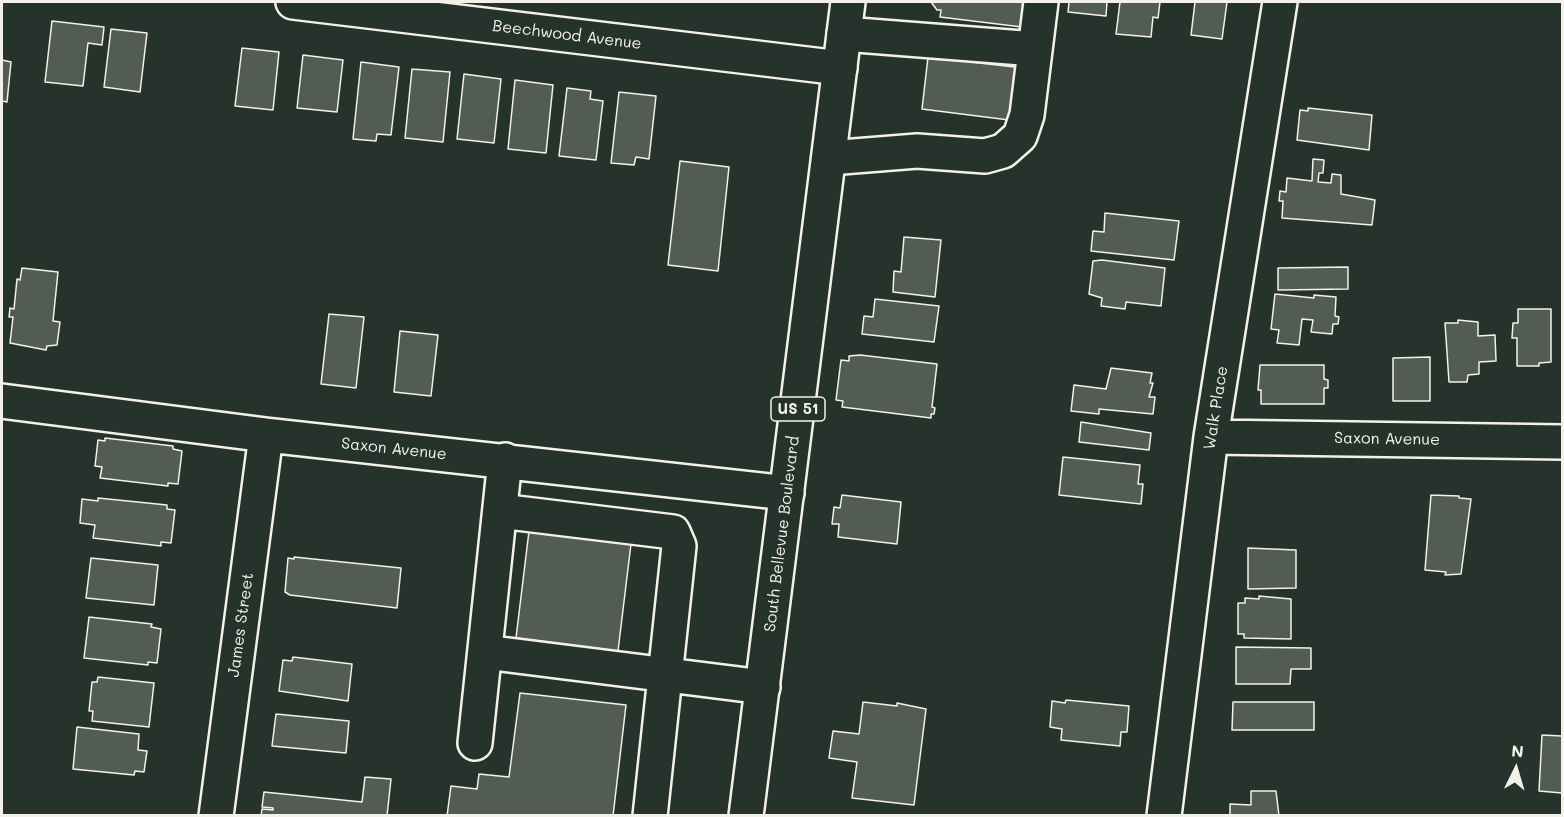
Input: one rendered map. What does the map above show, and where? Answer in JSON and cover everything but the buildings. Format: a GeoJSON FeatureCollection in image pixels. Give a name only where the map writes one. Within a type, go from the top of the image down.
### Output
{"type":"FeatureCollection","features":[{"type":"Feature","properties":{"kind":"street","name":"Beechwood Avenue"},"geometry":{"type":"LineString","coordinates":[[293,2],[840,68]]}},
{"type":"Feature","properties":{"kind":"street","name":"South Bellevue Boulevard"},"geometry":{"type":"LineString","coordinates":[[746,816],[848,2]]}},
{"type":"Feature","properties":{"kind":"street"},"geometry":{"type":"LineString","coordinates":[[829,158],[917,151],[985,156],[1003,151],[1020,136],[1028,116],[1041,2]]}},
{"type":"Feature","properties":{"kind":"street","name":"Walk Place"},"geometry":{"type":"LineString","coordinates":[[1164,816],[1212,437],[1280,2]]}},
{"type":"Feature","properties":{"kind":"street"},"geometry":{"type":"LineString","coordinates":[[844,34],[1035,49]]}},
{"type":"Feature","properties":{"kind":"street","name":"Saxon Avenue"},"geometry":{"type":"LineString","coordinates":[[2,401],[266,435],[787,493]]}},
{"type":"Feature","properties":{"kind":"street","name":"James Street"},"geometry":{"type":"LineString","coordinates":[[216,816],[266,435]]}},
{"type":"Feature","properties":{"kind":"street","name":"Saxon Avenue"},"geometry":{"type":"LineString","coordinates":[[1212,437],[1563,442]]}},
{"type":"Feature","properties":{"kind":"street"},"geometry":{"type":"LineString","coordinates":[[476,743],[506,460]]}},
{"type":"Feature","properties":{"kind":"street"},"geometry":{"type":"LineString","coordinates":[[500,511],[673,532],[680,546],[650,816]]}},
{"type":"Feature","properties":{"kind":"street"},"geometry":{"type":"LineString","coordinates":[[484,652],[763,687]]}}]}
